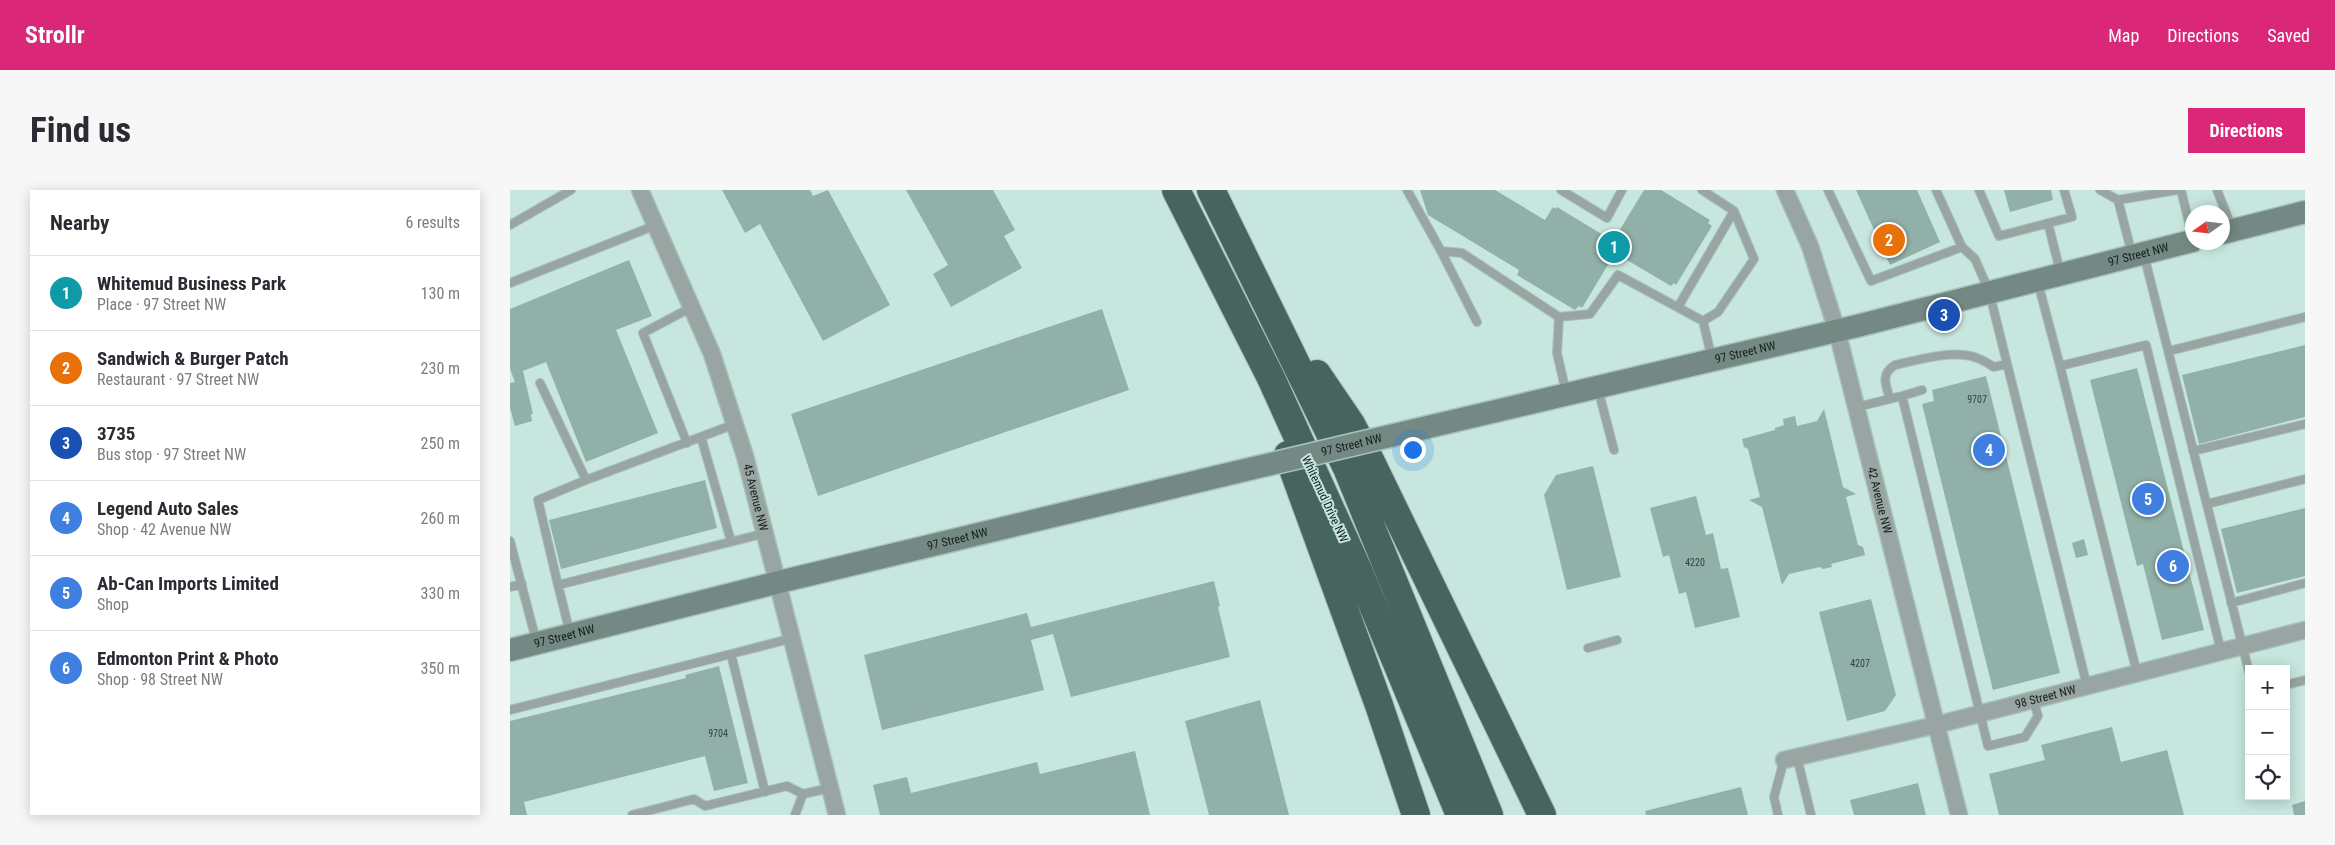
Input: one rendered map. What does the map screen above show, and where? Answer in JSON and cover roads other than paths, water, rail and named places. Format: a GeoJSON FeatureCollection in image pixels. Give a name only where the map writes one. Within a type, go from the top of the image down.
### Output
{"type":"FeatureCollection","features":[{"type":"Feature","properties":{"kind":"highway","name":"Whitemud Drive NW"},"geometry":{"type":"LineString","coordinates":[[1176,190],[1271,378],[1359,572],[1460,815]]}},
{"type":"Feature","properties":{"kind":"highway"},"geometry":{"type":"LineString","coordinates":[[1211,190],[1347,468],[1489,815]]}},
{"type":"Feature","properties":{"kind":"highway"},"geometry":{"type":"LineString","coordinates":[[1262,291],[1351,424],[1542,815]]}},
{"type":"Feature","properties":{"kind":"highway"},"geometry":{"type":"LineString","coordinates":[[1271,378],[1284,443],[1300,492],[1379,705],[1416,815]]}},
{"type":"Feature","properties":{"kind":"street","name":"45 Avenue NW"},"geometry":{"type":"LineString","coordinates":[[640,190],[712,354],[735,424],[766,533],[837,815]]}},
{"type":"Feature","properties":{"kind":"street","name":"42 Avenue NW"},"geometry":{"type":"LineString","coordinates":[[1785,190],[1813,252],[1837,330],[1959,815]]}},
{"type":"Feature","properties":{"kind":"street"},"geometry":{"type":"LineString","coordinates":[[2230,231],[2305,212]]}},
{"type":"Feature","properties":{"kind":"street","name":"97 Street NW"},"geometry":{"type":"LineString","coordinates":[[510,650],[778,582],[1713,360],[2185,243]]}},
{"type":"Feature","properties":{"kind":"street","name":"98 Street NW"},"geometry":{"type":"LineString","coordinates":[[1790,758],[1936,725],[2305,630]]}},
{"type":"Feature","properties":{"kind":"lane"},"geometry":{"type":"LineString","coordinates":[[510,225],[571,190]]}},
{"type":"Feature","properties":{"kind":"lane"},"geometry":{"type":"LineString","coordinates":[[1407,190],[1477,322]]}},
{"type":"Feature","properties":{"kind":"lane"},"geometry":{"type":"LineString","coordinates":[[1561,190],[1608,218],[1622,190]]}},
{"type":"Feature","properties":{"kind":"lane"},"geometry":{"type":"LineString","coordinates":[[1702,190],[1734,212],[1754,259],[1718,312],[1703,320]]}},
{"type":"Feature","properties":{"kind":"lane"},"geometry":{"type":"LineString","coordinates":[[1828,190],[1871,281],[1962,247]]}},
{"type":"Feature","properties":{"kind":"lane"},"geometry":{"type":"LineString","coordinates":[[1936,190],[1962,247],[1975,259],[1988,292],[2087,686]]}},
{"type":"Feature","properties":{"kind":"lane"},"geometry":{"type":"LineString","coordinates":[[1979,190],[1999,236],[2072,218],[2064,190]]}},
{"type":"Feature","properties":{"kind":"lane"},"geometry":{"type":"LineString","coordinates":[[2100,190],[2118,200],[2177,190]]}},
{"type":"Feature","properties":{"kind":"lane"},"geometry":{"type":"LineString","coordinates":[[2181,190],[2185,206]]}},
{"type":"Feature","properties":{"kind":"lane"},"geometry":{"type":"LineString","coordinates":[[2217,190],[2221,205]]}},
{"type":"Feature","properties":{"kind":"lane"},"geometry":{"type":"LineString","coordinates":[[2118,200],[2138,254],[2168,351],[2247,665]]}},
{"type":"Feature","properties":{"kind":"lane"},"geometry":{"type":"LineString","coordinates":[[1678,308],[1734,212]]}},
{"type":"Feature","properties":{"kind":"lane"},"geometry":{"type":"LineString","coordinates":[[2048,223],[2060,273]]}},
{"type":"Feature","properties":{"kind":"lane"},"geometry":{"type":"LineString","coordinates":[[510,283],[656,225]]}},
{"type":"Feature","properties":{"kind":"lane"},"geometry":{"type":"LineString","coordinates":[[1441,251],[1462,253],[1559,317],[1590,314],[1618,276],[1703,320]]}},
{"type":"Feature","properties":{"kind":"lane"},"geometry":{"type":"LineString","coordinates":[[2037,279],[2137,673]]}},
{"type":"Feature","properties":{"kind":"lane"},"geometry":{"type":"LineString","coordinates":[[687,442],[642,333],[692,307]]}},
{"type":"Feature","properties":{"kind":"lane"},"geometry":{"type":"LineString","coordinates":[[1559,317],[1557,353],[1567,394]]}},
{"type":"Feature","properties":{"kind":"lane"},"geometry":{"type":"LineString","coordinates":[[2168,351],[2305,317]]}},
{"type":"Feature","properties":{"kind":"lane"},"geometry":{"type":"LineString","coordinates":[[1703,320],[1713,360]]}},
{"type":"Feature","properties":{"kind":"lane"},"geometry":{"type":"LineString","coordinates":[[2060,366],[2146,345],[2221,651]]}},
{"type":"Feature","properties":{"kind":"lane"},"geometry":{"type":"LineString","coordinates":[[1890,399],[1884,378],[1888,370],[1895,365],[1965,355],[1977,358],[1994,368],[2007,364]]}},
{"type":"Feature","properties":{"kind":"lane"},"geometry":{"type":"LineString","coordinates":[[540,383],[586,480]]}},
{"type":"Feature","properties":{"kind":"lane"},"geometry":{"type":"LineString","coordinates":[[1597,387],[1614,450]]}},
{"type":"Feature","properties":{"kind":"lane"},"geometry":{"type":"LineString","coordinates":[[1857,407],[1922,390]]}},
{"type":"Feature","properties":{"kind":"lane"},"geometry":{"type":"LineString","coordinates":[[1902,396],[1988,746],[2025,737],[2038,716],[2033,700]]}},
{"type":"Feature","properties":{"kind":"lane"},"geometry":{"type":"LineString","coordinates":[[570,635],[538,500],[735,424]]}},
{"type":"Feature","properties":{"kind":"lane"},"geometry":{"type":"LineString","coordinates":[[2194,452],[2305,424]]}},
{"type":"Feature","properties":{"kind":"lane"},"geometry":{"type":"LineString","coordinates":[[702,436],[731,541]]}},
{"type":"Feature","properties":{"kind":"lane"},"geometry":{"type":"LineString","coordinates":[[2207,504],[2305,479]]}},
{"type":"Feature","properties":{"kind":"lane"},"geometry":{"type":"LineString","coordinates":[[558,585],[766,533]]}},
{"type":"Feature","properties":{"kind":"lane"},"geometry":{"type":"LineString","coordinates":[[510,541],[513,562],[522,584],[537,643]]}},
{"type":"Feature","properties":{"kind":"lane"},"geometry":{"type":"LineString","coordinates":[[2232,603],[2305,583]]}},
{"type":"Feature","properties":{"kind":"lane"},"geometry":{"type":"LineString","coordinates":[[510,587],[522,584]]}},
{"type":"Feature","properties":{"kind":"lane"},"geometry":{"type":"LineString","coordinates":[[510,710],[793,638]]}},
{"type":"Feature","properties":{"kind":"lane"},"geometry":{"type":"LineString","coordinates":[[1588,648],[1617,640]]}},
{"type":"Feature","properties":{"kind":"lane"},"geometry":{"type":"LineString","coordinates":[[731,654],[765,792]]}},
{"type":"Feature","properties":{"kind":"lane"},"geometry":{"type":"LineString","coordinates":[[2290,684],[2305,680]]}},
{"type":"Feature","properties":{"kind":"lane"},"geometry":{"type":"LineString","coordinates":[[1778,815],[1774,797],[1790,758]]}},
{"type":"Feature","properties":{"kind":"lane"},"geometry":{"type":"LineString","coordinates":[[1790,758],[1811,815]]}},
{"type":"Feature","properties":{"kind":"lane"},"geometry":{"type":"LineString","coordinates":[[632,815],[694,799],[705,806],[787,786],[803,794],[830,788]]}},
{"type":"Feature","properties":{"kind":"lane"},"geometry":{"type":"LineString","coordinates":[[795,815],[803,794]]}},
{"type":"Feature","properties":{"kind":"place","name":"Sandwich & Burger Patch"},"geometry":{"type":"Point","coordinates":[1889,240]}},
{"type":"Feature","properties":{"kind":"place","name":"Whitemud Business Park"},"geometry":{"type":"Point","coordinates":[1614,247]}},
{"type":"Feature","properties":{"kind":"place","name":"3735"},"geometry":{"type":"Point","coordinates":[1944,315]}},
{"type":"Feature","properties":{"kind":"place","name":"Legend Auto Sales"},"geometry":{"type":"Point","coordinates":[1989,450]}},
{"type":"Feature","properties":{"kind":"place","name":"Ab-Can Imports Limited"},"geometry":{"type":"Point","coordinates":[2148,499]}},
{"type":"Feature","properties":{"kind":"place","name":"Edmonton Print & Photo"},"geometry":{"type":"Point","coordinates":[2173,566]}}]}
